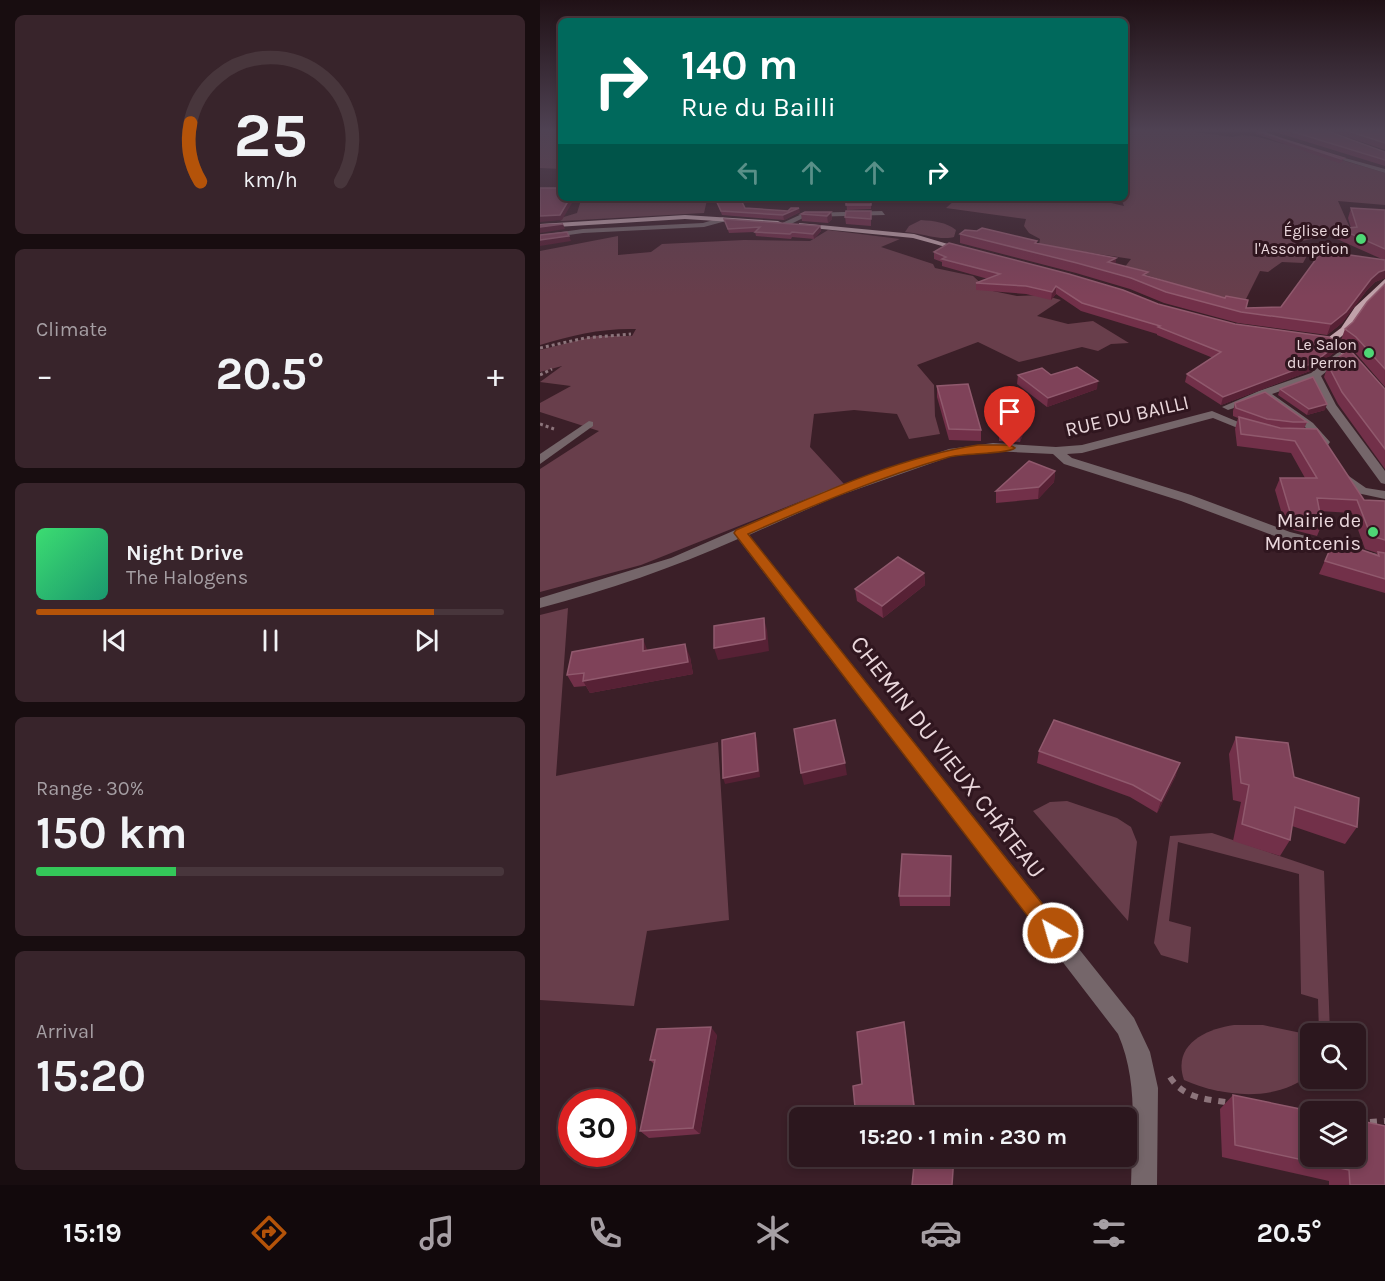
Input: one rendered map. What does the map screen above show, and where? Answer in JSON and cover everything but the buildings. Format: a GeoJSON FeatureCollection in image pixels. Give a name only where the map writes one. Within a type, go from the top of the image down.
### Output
{"type":"FeatureCollection","features":[{"type":"Feature","properties":{"kind":"main road"},"geometry":{"type":"LineString","coordinates":[[540,226],[666,218],[723,219],[914,236],[968,251]]}},
{"type":"Feature","properties":{"kind":"main road"},"geometry":{"type":"LineString","coordinates":[[1385,282],[1356,312],[1341,335],[1325,339],[1347,352],[1385,398]]}},
{"type":"Feature","properties":{"kind":"street"},"geometry":{"type":"LineString","coordinates":[[784,224],[804,215],[882,213]]}},
{"type":"Feature","properties":{"kind":"street"},"geometry":{"type":"LineString","coordinates":[[540,237],[583,231],[704,225],[723,219]]}},
{"type":"Feature","properties":{"kind":"street"},"geometry":{"type":"LineString","coordinates":[[1228,407],[1315,375],[1347,352]]}},
{"type":"Feature","properties":{"kind":"street"},"geometry":{"type":"LineString","coordinates":[[1315,375],[1331,406],[1385,480]]}},
{"type":"Feature","properties":{"kind":"street"},"geometry":{"type":"LineString","coordinates":[[1263,393],[1309,425],[1329,451]]}},
{"type":"Feature","properties":{"kind":"street","name":"RUE DU BAILLI"},"geometry":{"type":"LineString","coordinates":[[540,603],[676,561],[830,494],[953,452],[993,447],[1056,451],[1107,443],[1212,414],[1243,428],[1265,433]]}},
{"type":"Feature","properties":{"kind":"street"},"geometry":{"type":"LineString","coordinates":[[540,460],[589,424]]}},
{"type":"Feature","properties":{"kind":"street"},"geometry":{"type":"LineString","coordinates":[[1298,436],[1317,435]]}},
{"type":"Feature","properties":{"kind":"street"},"geometry":{"type":"LineString","coordinates":[[1056,451],[1068,461],[1186,498],[1285,535],[1385,561]]}},
{"type":"Feature","properties":{"kind":"street"},"geometry":{"type":"LineString","coordinates":[[1338,467],[1349,484],[1358,490],[1385,495]]}},
{"type":"Feature","properties":{"kind":"street","name":"CHEMIN DU VIEUX CHÂTEAU"},"geometry":{"type":"LineString","coordinates":[[740,533],[1126,1026],[1138,1052],[1145,1088],[1144,1185]]}},
{"type":"Feature","properties":{"kind":"path"},"geometry":{"type":"LineString","coordinates":[[540,348],[578,338],[631,334]]}},
{"type":"Feature","properties":{"kind":"path"},"geometry":{"type":"LineString","coordinates":[[540,375],[552,369]]}},
{"type":"Feature","properties":{"kind":"path"},"geometry":{"type":"LineString","coordinates":[[1167,1069],[1175,1088],[1185,1095],[1243,1106]]}},
{"type":"Feature","properties":{"kind":"path"},"geometry":{"type":"LineString","coordinates":[[1366,1122],[1385,1121]]}},
{"type":"Feature","properties":{"kind":"shaded area"},"geometry":{"type":"Polygon","coordinates":[[[1128,185],[1385,185],[1385,205],[1338,201],[1350,228],[1334,227],[1330,235],[1319,235],[1317,238],[1297,242],[1309,252],[1303,263],[1282,262],[1268,272],[1260,271],[1245,301],[1207,294],[1124,268],[1131,259],[1039,245],[1040,239],[1029,233],[1024,226],[1026,219],[946,208],[954,201],[1103,201],[1124,206],[1122,201],[1128,201],[1128,185]]]}},
{"type":"Feature","properties":{"kind":"shaded area"},"geometry":{"type":"Polygon","coordinates":[[[581,201],[707,201],[704,213],[562,221],[557,219],[577,213],[581,201]]]}},
{"type":"Feature","properties":{"kind":"shaded area"},"geometry":{"type":"Polygon","coordinates":[[[921,220],[948,225],[956,230],[954,237],[905,232],[909,226],[921,220]]]}},
{"type":"Feature","properties":{"kind":"shaded area"},"geometry":{"type":"Polygon","coordinates":[[[828,230],[900,239],[881,247],[933,264],[935,268],[973,276],[988,290],[1017,296],[1043,295],[1061,300],[1037,316],[1068,324],[1093,321],[1129,343],[1111,344],[1098,351],[1082,347],[1019,362],[978,342],[917,365],[934,385],[935,416],[940,434],[909,439],[897,414],[854,410],[814,414],[810,447],[844,484],[641,565],[540,592],[540,469],[599,431],[540,412],[540,403],[571,386],[540,382],[562,366],[540,372],[540,350],[595,336],[632,336],[636,329],[588,333],[540,345],[540,251],[618,236],[618,255],[651,252],[662,244],[744,240],[810,241],[828,230]]]}},
{"type":"Feature","properties":{"kind":"shaded area"},"geometry":{"type":"Polygon","coordinates":[[[568,608],[556,776],[718,742],[729,920],[647,931],[634,1006],[540,1000],[540,615],[568,608]]]}},
{"type":"Feature","properties":{"kind":"shaded area"},"geometry":{"type":"Polygon","coordinates":[[[1067,801],[1117,818],[1131,827],[1137,842],[1128,921],[1033,811],[1050,802],[1067,801]]]}},
{"type":"Feature","properties":{"kind":"shaded area"},"geometry":{"type":"Polygon","coordinates":[[[1212,833],[1324,871],[1330,1023],[1319,1023],[1318,999],[1301,994],[1299,874],[1178,842],[1169,921],[1191,927],[1188,963],[1161,955],[1154,943],[1170,836],[1212,833]]]}},
{"type":"Feature","properties":{"kind":"shaded area"},"geometry":{"type":"Polygon","coordinates":[[[1263,1025],[1300,1033],[1300,1081],[1283,1089],[1249,1094],[1215,1090],[1184,1080],[1183,1057],[1187,1048],[1202,1035],[1223,1027],[1263,1025]]]}},
{"type":"Feature","properties":{"kind":"place","name":"Église de l'Assomption"},"geometry":{"type":"Point","coordinates":[1361,239]}},
{"type":"Feature","properties":{"kind":"place","name":"Le Salon du Perron"},"geometry":{"type":"Point","coordinates":[1369,353]}},
{"type":"Feature","properties":{"kind":"place","name":"Mairie de Montcenis"},"geometry":{"type":"Point","coordinates":[1373,532]}},
{"type":"Feature","properties":{"kind":"route"},"geometry":{"type":"LineString","coordinates":[[1010,448],[978,448],[953,452],[921,462],[830,494],[740,533],[1053,933]]}}]}
